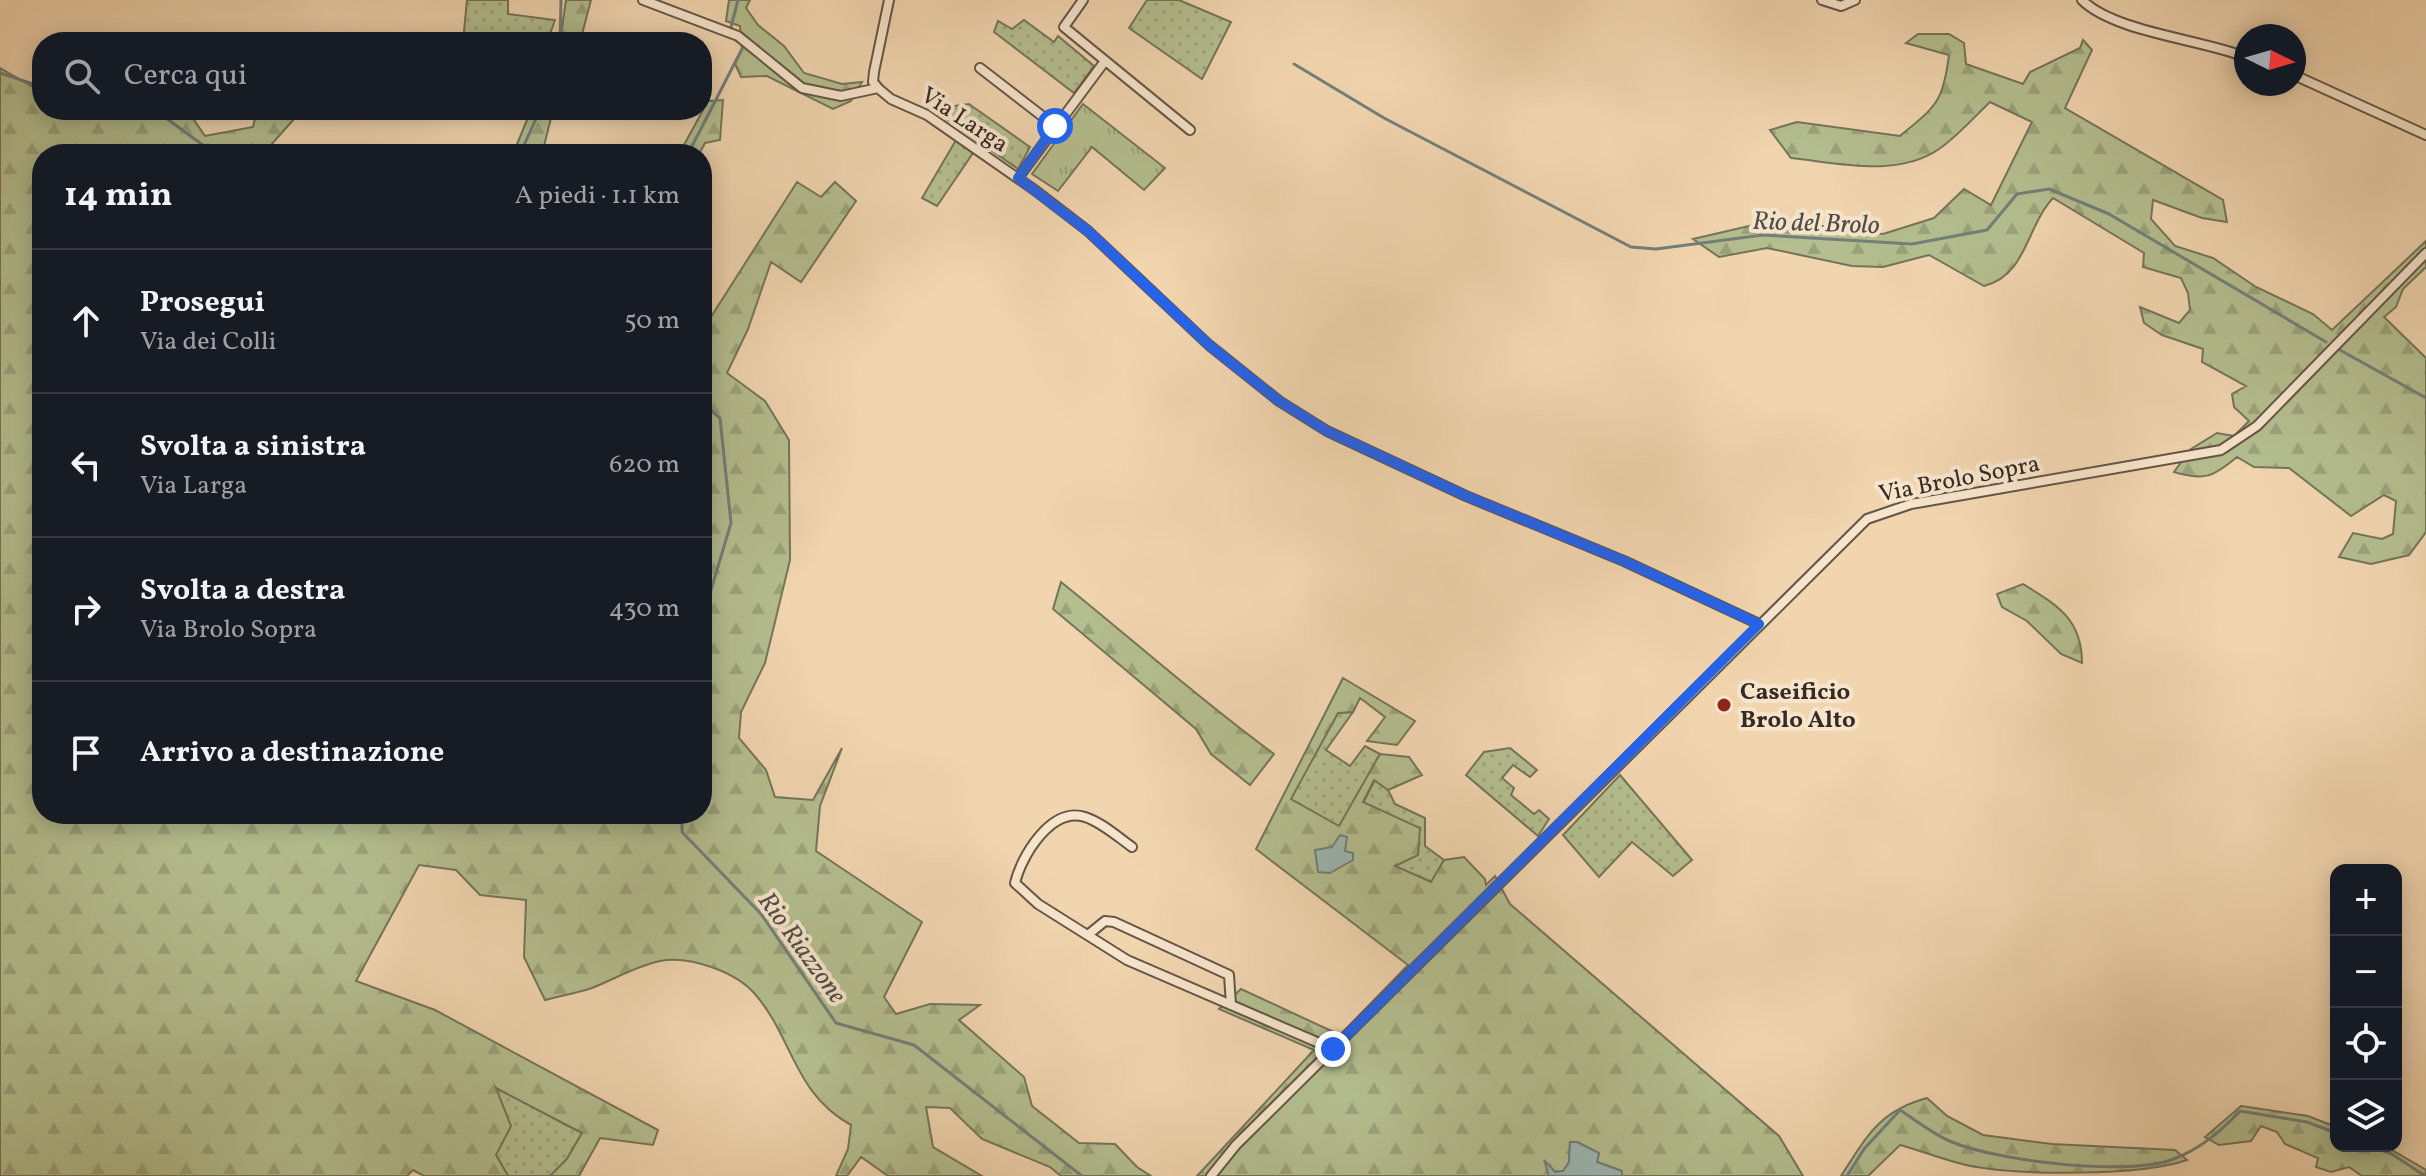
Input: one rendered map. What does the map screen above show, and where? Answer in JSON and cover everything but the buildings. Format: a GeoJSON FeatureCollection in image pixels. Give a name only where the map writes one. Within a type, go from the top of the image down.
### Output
{"type":"FeatureCollection","features":[{"type":"Feature","properties":{"kind":"street"},"geometry":{"type":"LineString","coordinates":[[643,0],[738,36],[802,88],[841,96],[878,88],[874,72],[889,0]]}},
{"type":"Feature","properties":{"kind":"street"},"geometry":{"type":"LineString","coordinates":[[1083,0],[1064,27],[1190,130]]}},
{"type":"Feature","properties":{"kind":"street"},"geometry":{"type":"LineString","coordinates":[[1822,0],[1841,6],[1855,0]]}},
{"type":"Feature","properties":{"kind":"street"},"geometry":{"type":"LineString","coordinates":[[2082,0],[2104,18],[2234,52]]}},
{"type":"Feature","properties":{"kind":"street"},"geometry":{"type":"LineString","coordinates":[[1018,178],[1105,61]]}},
{"type":"Feature","properties":{"kind":"street"},"geometry":{"type":"LineString","coordinates":[[980,68],[1055,126]]}},
{"type":"Feature","properties":{"kind":"street"},"geometry":{"type":"LineString","coordinates":[[2306,80],[2426,135]]}},
{"type":"Feature","properties":{"kind":"street","name":"Via Larga"},"geometry":{"type":"LineString","coordinates":[[878,88],[891,99],[927,115],[1088,231],[1209,345],[1279,401],[1327,431],[1466,496],[1624,561],[1759,624]]}},
{"type":"Feature","properties":{"kind":"street","name":"Via Brolo Sopra"},"geometry":{"type":"LineString","coordinates":[[1211,1176],[1236,1145],[1856,528],[1879,512],[2191,458],[2230,446],[2257,426],[2426,253]]}},
{"type":"Feature","properties":{"kind":"street"},"geometry":{"type":"LineString","coordinates":[[1132,847],[1084,816],[1069,816],[1040,832],[1018,869],[1015,883],[1038,904],[1127,960],[1204,990],[1231,1005],[1333,1049]]}},
{"type":"Feature","properties":{"kind":"street"},"geometry":{"type":"LineString","coordinates":[[1089,934],[1105,921],[1114,922],[1229,975],[1231,1005]]}},
{"type":"Feature","properties":{"kind":"green space"},"geometry":{"type":"Polygon","coordinates":[[[467,0],[508,0],[508,14],[555,20],[551,32],[464,32],[467,0]]]}},
{"type":"Feature","properties":{"kind":"green space"},"geometry":{"type":"Polygon","coordinates":[[[566,0],[591,0],[583,32],[561,32],[566,0]]]}},
{"type":"Feature","properties":{"kind":"green space"},"geometry":{"type":"Polygon","coordinates":[[[729,0],[750,0],[746,8],[758,25],[784,46],[804,73],[842,84],[862,82],[851,101],[833,109],[767,76],[741,77],[735,64],[742,49],[740,26],[726,21],[729,0]]]}},
{"type":"Feature","properties":{"kind":"green space"},"geometry":{"type":"Polygon","coordinates":[[[1147,0],[1179,0],[1231,22],[1202,79],[1129,28],[1147,0]]]}},
{"type":"Feature","properties":{"kind":"green space"},"geometry":{"type":"Polygon","coordinates":[[[1024,20],[1054,42],[1058,36],[1094,66],[1074,93],[994,32],[998,21],[1012,29],[1024,20]]]}},
{"type":"Feature","properties":{"kind":"green space"},"geometry":{"type":"Polygon","coordinates":[[[1918,34],[1949,34],[1964,43],[1966,64],[2023,84],[2030,72],[2080,48],[2083,40],[2092,50],[2065,108],[2223,200],[2227,222],[2202,218],[2153,200],[2151,219],[2175,246],[2213,258],[2256,287],[2313,314],[2332,330],[2426,241],[2426,267],[2403,289],[2396,307],[2384,317],[2426,358],[2426,532],[2409,555],[2371,564],[2339,557],[2353,533],[2382,539],[2393,534],[2396,501],[2384,495],[2351,516],[2289,468],[2254,467],[2237,457],[2208,475],[2174,472],[2191,449],[2217,433],[2234,436],[2249,421],[2234,407],[2232,394],[2246,386],[2202,362],[2203,349],[2162,335],[2144,323],[2140,307],[2179,323],[2190,310],[2188,293],[2181,278],[2143,267],[2144,253],[2053,198],[2018,261],[2009,272],[1984,286],[1929,255],[1883,267],[1852,266],[1767,248],[1719,257],[1693,239],[1775,220],[1883,234],[1934,218],[1964,189],[1991,205],[2032,122],[1990,102],[1939,149],[1923,158],[1886,166],[1791,158],[1770,130],[1797,122],[1900,136],[1936,102],[1947,71],[1949,55],[1906,43],[1918,34]]]}},
{"type":"Feature","properties":{"kind":"green space"},"geometry":{"type":"Polygon","coordinates":[[[0,68],[32,86],[32,120],[194,120],[205,136],[253,127],[255,120],[293,120],[272,144],[32,144],[32,824],[712,824],[712,315],[797,182],[821,197],[835,182],[856,201],[801,282],[771,262],[748,329],[727,373],[765,401],[789,440],[790,560],[765,663],[741,712],[739,738],[766,770],[775,797],[813,800],[842,748],[820,806],[816,851],[922,922],[884,997],[896,1014],[930,1004],[980,1005],[959,1020],[1024,1077],[1032,1106],[1079,1143],[1115,1144],[1137,1167],[1151,1176],[1061,1176],[1050,1167],[982,1139],[950,1108],[926,1107],[933,1147],[982,1176],[888,1176],[861,1157],[847,1176],[836,1176],[848,1149],[851,1125],[817,1098],[768,1011],[747,986],[711,967],[672,960],[651,963],[592,988],[545,1000],[524,957],[526,900],[480,895],[456,870],[419,865],[356,981],[435,1010],[658,1130],[653,1145],[600,1138],[579,1176],[550,1176],[567,1159],[582,1133],[496,1088],[511,1126],[496,1155],[508,1176],[424,1176],[413,1170],[407,1176],[0,1176],[0,68]]]}},
{"type":"Feature","properties":{"kind":"green space"},"geometry":{"type":"Polygon","coordinates":[[[723,100],[720,140],[684,144],[698,120],[712,120],[712,101],[723,100]]]}},
{"type":"Feature","properties":{"kind":"green space"},"geometry":{"type":"Polygon","coordinates":[[[969,104],[1030,147],[1018,169],[932,109],[969,104]]]}},
{"type":"Feature","properties":{"kind":"green space"},"geometry":{"type":"Polygon","coordinates":[[[1083,104],[1165,168],[1144,190],[1092,147],[1058,191],[1032,174],[1083,104]]]}},
{"type":"Feature","properties":{"kind":"green space"},"geometry":{"type":"Polygon","coordinates":[[[527,120],[550,120],[544,144],[517,144],[527,120]]]}},
{"type":"Feature","properties":{"kind":"green space"},"geometry":{"type":"Polygon","coordinates":[[[956,140],[975,150],[937,206],[922,198],[956,140]]]}},
{"type":"Feature","properties":{"kind":"green space"},"geometry":{"type":"Polygon","coordinates":[[[1061,582],[1274,754],[1250,785],[1211,754],[1196,729],[1053,609],[1061,582]]]}},
{"type":"Feature","properties":{"kind":"green space"},"geometry":{"type":"Polygon","coordinates":[[[2023,584],[2057,607],[2072,624],[2078,635],[2082,663],[2061,654],[2027,621],[2002,607],[1997,594],[2023,584]]]}},
{"type":"Feature","properties":{"kind":"green space"},"geometry":{"type":"Polygon","coordinates":[[[1343,678],[1415,721],[1397,745],[1367,741],[1385,717],[1360,698],[1353,712],[1338,713],[1291,799],[1339,826],[1380,754],[1409,757],[1422,775],[1388,790],[1374,780],[1363,802],[1420,828],[1418,855],[1395,866],[1431,882],[1444,860],[1464,857],[1485,879],[1486,885],[1495,876],[1510,904],[1779,1136],[1803,1176],[1622,1176],[1622,1171],[1597,1162],[1599,1153],[1577,1142],[1570,1142],[1569,1162],[1564,1171],[1549,1172],[1549,1176],[1197,1176],[1314,1050],[1219,1009],[1241,989],[1340,1035],[1408,965],[1256,849],[1343,678]]]}},
{"type":"Feature","properties":{"kind":"green space"},"geometry":{"type":"Polygon","coordinates":[[[1353,712],[1326,750],[1350,766],[1365,746],[1380,754],[1339,827],[1290,799],[1338,713],[1353,712]]]}},
{"type":"Feature","properties":{"kind":"green space"},"geometry":{"type":"Polygon","coordinates":[[[1510,748],[1537,770],[1530,777],[1513,765],[1502,778],[1514,788],[1511,795],[1534,814],[1539,810],[1549,819],[1538,836],[1466,775],[1484,752],[1510,748]]]}},
{"type":"Feature","properties":{"kind":"green space"},"geometry":{"type":"Polygon","coordinates":[[[1620,775],[1692,860],[1673,876],[1632,842],[1599,877],[1563,835],[1620,775]]]}},
{"type":"Feature","properties":{"kind":"green space"},"geometry":{"type":"Polygon","coordinates":[[[1375,780],[1388,790],[1395,804],[1425,818],[1425,846],[1444,860],[1432,882],[1394,866],[1419,828],[1363,803],[1375,780]]]}},
{"type":"Feature","properties":{"kind":"green space"},"geometry":{"type":"Polygon","coordinates":[[[495,1087],[582,1133],[567,1159],[550,1176],[508,1176],[496,1155],[495,1087]]]}},
{"type":"Feature","properties":{"kind":"green space"},"geometry":{"type":"Polygon","coordinates":[[[1927,1098],[1947,1116],[1983,1135],[2052,1144],[2175,1150],[2187,1160],[2111,1172],[2016,1171],[1966,1165],[1900,1145],[1868,1176],[1841,1176],[1876,1127],[1897,1110],[1927,1098]]]}},
{"type":"Feature","properties":{"kind":"green space"},"geometry":{"type":"Polygon","coordinates":[[[2241,1106],[2308,1116],[2330,1125],[2330,1152],[2395,1152],[2426,1170],[2426,1176],[2362,1176],[2349,1167],[2331,1172],[2316,1167],[2318,1158],[2285,1144],[2277,1132],[2261,1126],[2251,1141],[2219,1145],[2205,1137],[2241,1106]]]}},
{"type":"Feature","properties":{"kind":"water"},"geometry":{"type":"Polygon","coordinates":[[[1340,835],[1347,837],[1345,851],[1353,853],[1353,860],[1330,873],[1318,872],[1315,850],[1332,847],[1340,835]]]}},
{"type":"Feature","properties":{"kind":"water"},"geometry":{"type":"Polygon","coordinates":[[[1570,1142],[1577,1142],[1599,1153],[1597,1162],[1622,1171],[1622,1176],[1549,1176],[1544,1160],[1555,1172],[1563,1171],[1569,1162],[1570,1142]]]}},
{"type":"Feature","properties":{"kind":"waterway"},"geometry":{"type":"LineString","coordinates":[[560,32],[561,0]]}},
{"type":"Feature","properties":{"kind":"waterway"},"geometry":{"type":"LineString","coordinates":[[731,27],[738,0]]}},
{"type":"Feature","properties":{"kind":"waterway"},"geometry":{"type":"LineString","coordinates":[[712,107],[744,45]]}},
{"type":"Feature","properties":{"kind":"waterway","name":"Rio del Brolo"},"geometry":{"type":"LineString","coordinates":[[1294,64],[1384,118],[1631,247],[1656,249],[1763,235],[1912,244],[1987,230],[2017,194],[2049,189],[2109,214],[2326,342]]}},
{"type":"Feature","properties":{"kind":"waterway","name":"Rio Riazzone"},"geometry":{"type":"LineString","coordinates":[[0,73],[32,84]]}},
{"type":"Feature","properties":{"kind":"waterway","name":"Rio Riazzone"},"geometry":{"type":"LineString","coordinates":[[169,120],[201,144]]}},
{"type":"Feature","properties":{"kind":"waterway"},"geometry":{"type":"LineString","coordinates":[[525,144],[535,120]]}},
{"type":"Feature","properties":{"kind":"waterway"},"geometry":{"type":"LineString","coordinates":[[693,144],[705,120]]}},
{"type":"Feature","properties":{"kind":"waterway","name":"Rio del Brolo"},"geometry":{"type":"LineString","coordinates":[[2340,350],[2426,398]]}},
{"type":"Feature","properties":{"kind":"waterway","name":"Rio Riazzone"},"geometry":{"type":"LineString","coordinates":[[712,411],[720,418],[731,523],[712,587]]}},
{"type":"Feature","properties":{"kind":"waterway","name":"Rio Riazzone"},"geometry":{"type":"LineString","coordinates":[[682,824],[682,832],[761,914],[836,1023],[914,1045],[1082,1176]]}},
{"type":"Feature","properties":{"kind":"waterway"},"geometry":{"type":"LineString","coordinates":[[1847,1176],[1864,1149],[1900,1110],[1939,1136],[1972,1149],[2029,1160],[2093,1166],[2124,1167],[2171,1160],[2208,1140],[2240,1111],[2307,1122],[2330,1131]]}},
{"type":"Feature","properties":{"kind":"waterway"},"geometry":{"type":"LineString","coordinates":[[2386,1152],[2425,1176]]}},
{"type":"Feature","properties":{"kind":"place","name":"Caseificio Brolo Alto"},"geometry":{"type":"Point","coordinates":[1724,705]}},
{"type":"Feature","properties":{"kind":"route"},"geometry":{"type":"LineString","coordinates":[[1055,126],[1018,178],[1088,231],[1209,345],[1279,401],[1327,431],[1466,496],[1624,561],[1759,624],[1333,1049]]}}]}
